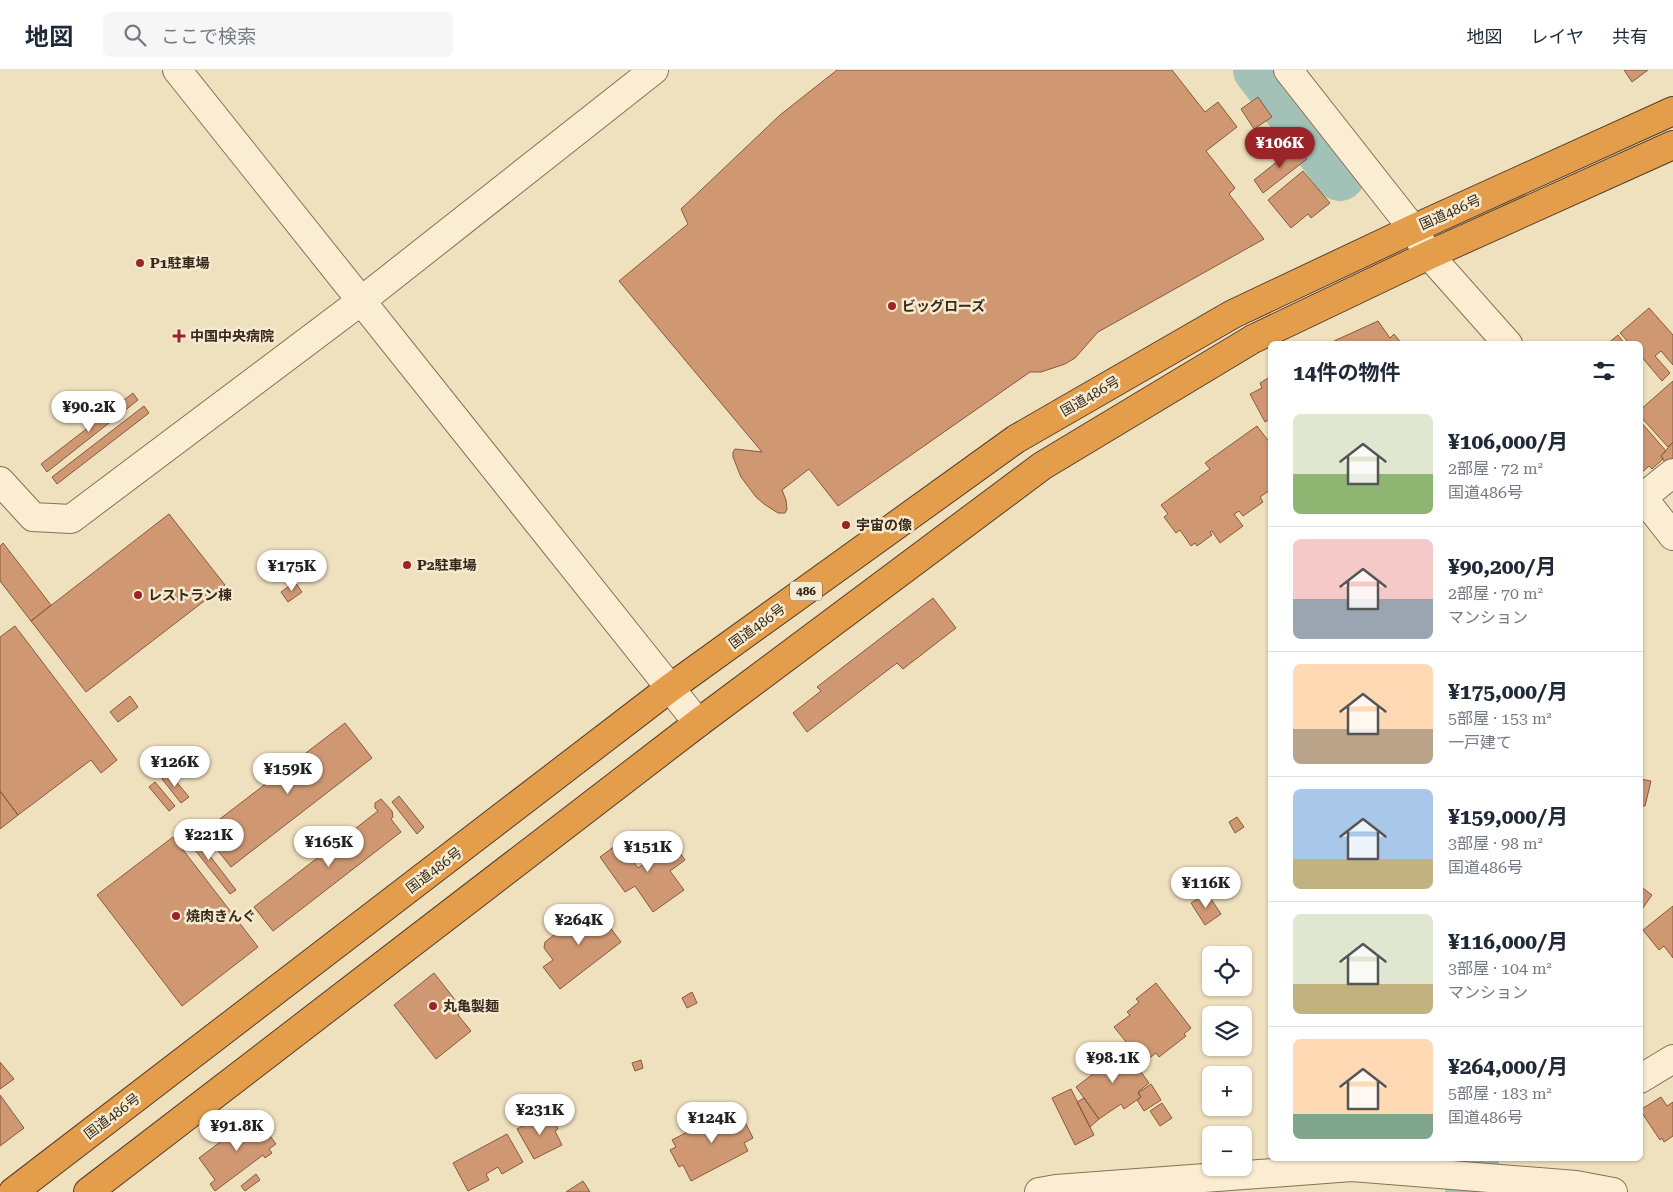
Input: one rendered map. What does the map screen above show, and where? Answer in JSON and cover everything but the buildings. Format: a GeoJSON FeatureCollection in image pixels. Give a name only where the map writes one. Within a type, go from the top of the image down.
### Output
{"type":"FeatureCollection","features":[{"type":"Feature","properties":{"kind":"highway","name":"国道486号"},"geometry":{"type":"LineString","coordinates":[[13,1192],[670,688],[1016,439],[1233,314],[1413,229],[1673,111]]}},
{"type":"Feature","properties":{"kind":"highway"},"geometry":{"type":"LineString","coordinates":[[88,1192],[698,723],[1042,466],[1253,339],[1429,255],[1673,145]]}},
{"type":"Feature","properties":{"kind":"street"},"geometry":{"type":"LineString","coordinates":[[177,70],[698,723]]}},
{"type":"Feature","properties":{"kind":"street"},"geometry":{"type":"LineString","coordinates":[[0,481],[33,518],[71,519],[361,300],[654,70]]}},
{"type":"Feature","properties":{"kind":"street"},"geometry":{"type":"LineString","coordinates":[[1288,70],[1413,229],[1429,255],[1505,341]]}},
{"type":"Feature","properties":{"kind":"street"},"geometry":{"type":"LineString","coordinates":[[1643,494],[1673,473]]}},
{"type":"Feature","properties":{"kind":"street"},"geometry":{"type":"LineString","coordinates":[[1643,496],[1673,536]]}},
{"type":"Feature","properties":{"kind":"street"},"geometry":{"type":"LineString","coordinates":[[1643,1077],[1673,1059]]}},
{"type":"Feature","properties":{"kind":"street"},"geometry":{"type":"LineString","coordinates":[[1039,1192],[1056,1189],[1352,1167],[1386,1161]]}},
{"type":"Feature","properties":{"kind":"street"},"geometry":{"type":"LineString","coordinates":[[1352,1167],[1576,1185],[1613,1192]]}},
{"type":"Feature","properties":{"kind":"waterway"},"geometry":{"type":"LineString","coordinates":[[1258,70],[1340,176]]}},
{"type":"Feature","properties":{"kind":"waterway"},"geometry":{"type":"LineString","coordinates":[[1470,1192],[1474,1161]]}},
{"type":"Feature","properties":{"kind":"place","name":"P1駐車場"},"geometry":{"type":"Point","coordinates":[140,263]}},
{"type":"Feature","properties":{"kind":"place","name":"ビッグローズ"},"geometry":{"type":"Point","coordinates":[892,306]}},
{"type":"Feature","properties":{"kind":"place","name":"中国中央病院"},"geometry":{"type":"Point","coordinates":[179,336]}},
{"type":"Feature","properties":{"kind":"place","name":"宇宙の像"},"geometry":{"type":"Point","coordinates":[846,525]}},
{"type":"Feature","properties":{"kind":"place","name":"P2駐車場"},"geometry":{"type":"Point","coordinates":[407,565]}},
{"type":"Feature","properties":{"kind":"place","name":"レストラン棟"},"geometry":{"type":"Point","coordinates":[138,595]}},
{"type":"Feature","properties":{"kind":"place","name":"焼肉きんぐ"},"geometry":{"type":"Point","coordinates":[176,916]}},
{"type":"Feature","properties":{"kind":"place","name":"丸亀製麺"},"geometry":{"type":"Point","coordinates":[433,1006]}}]}
